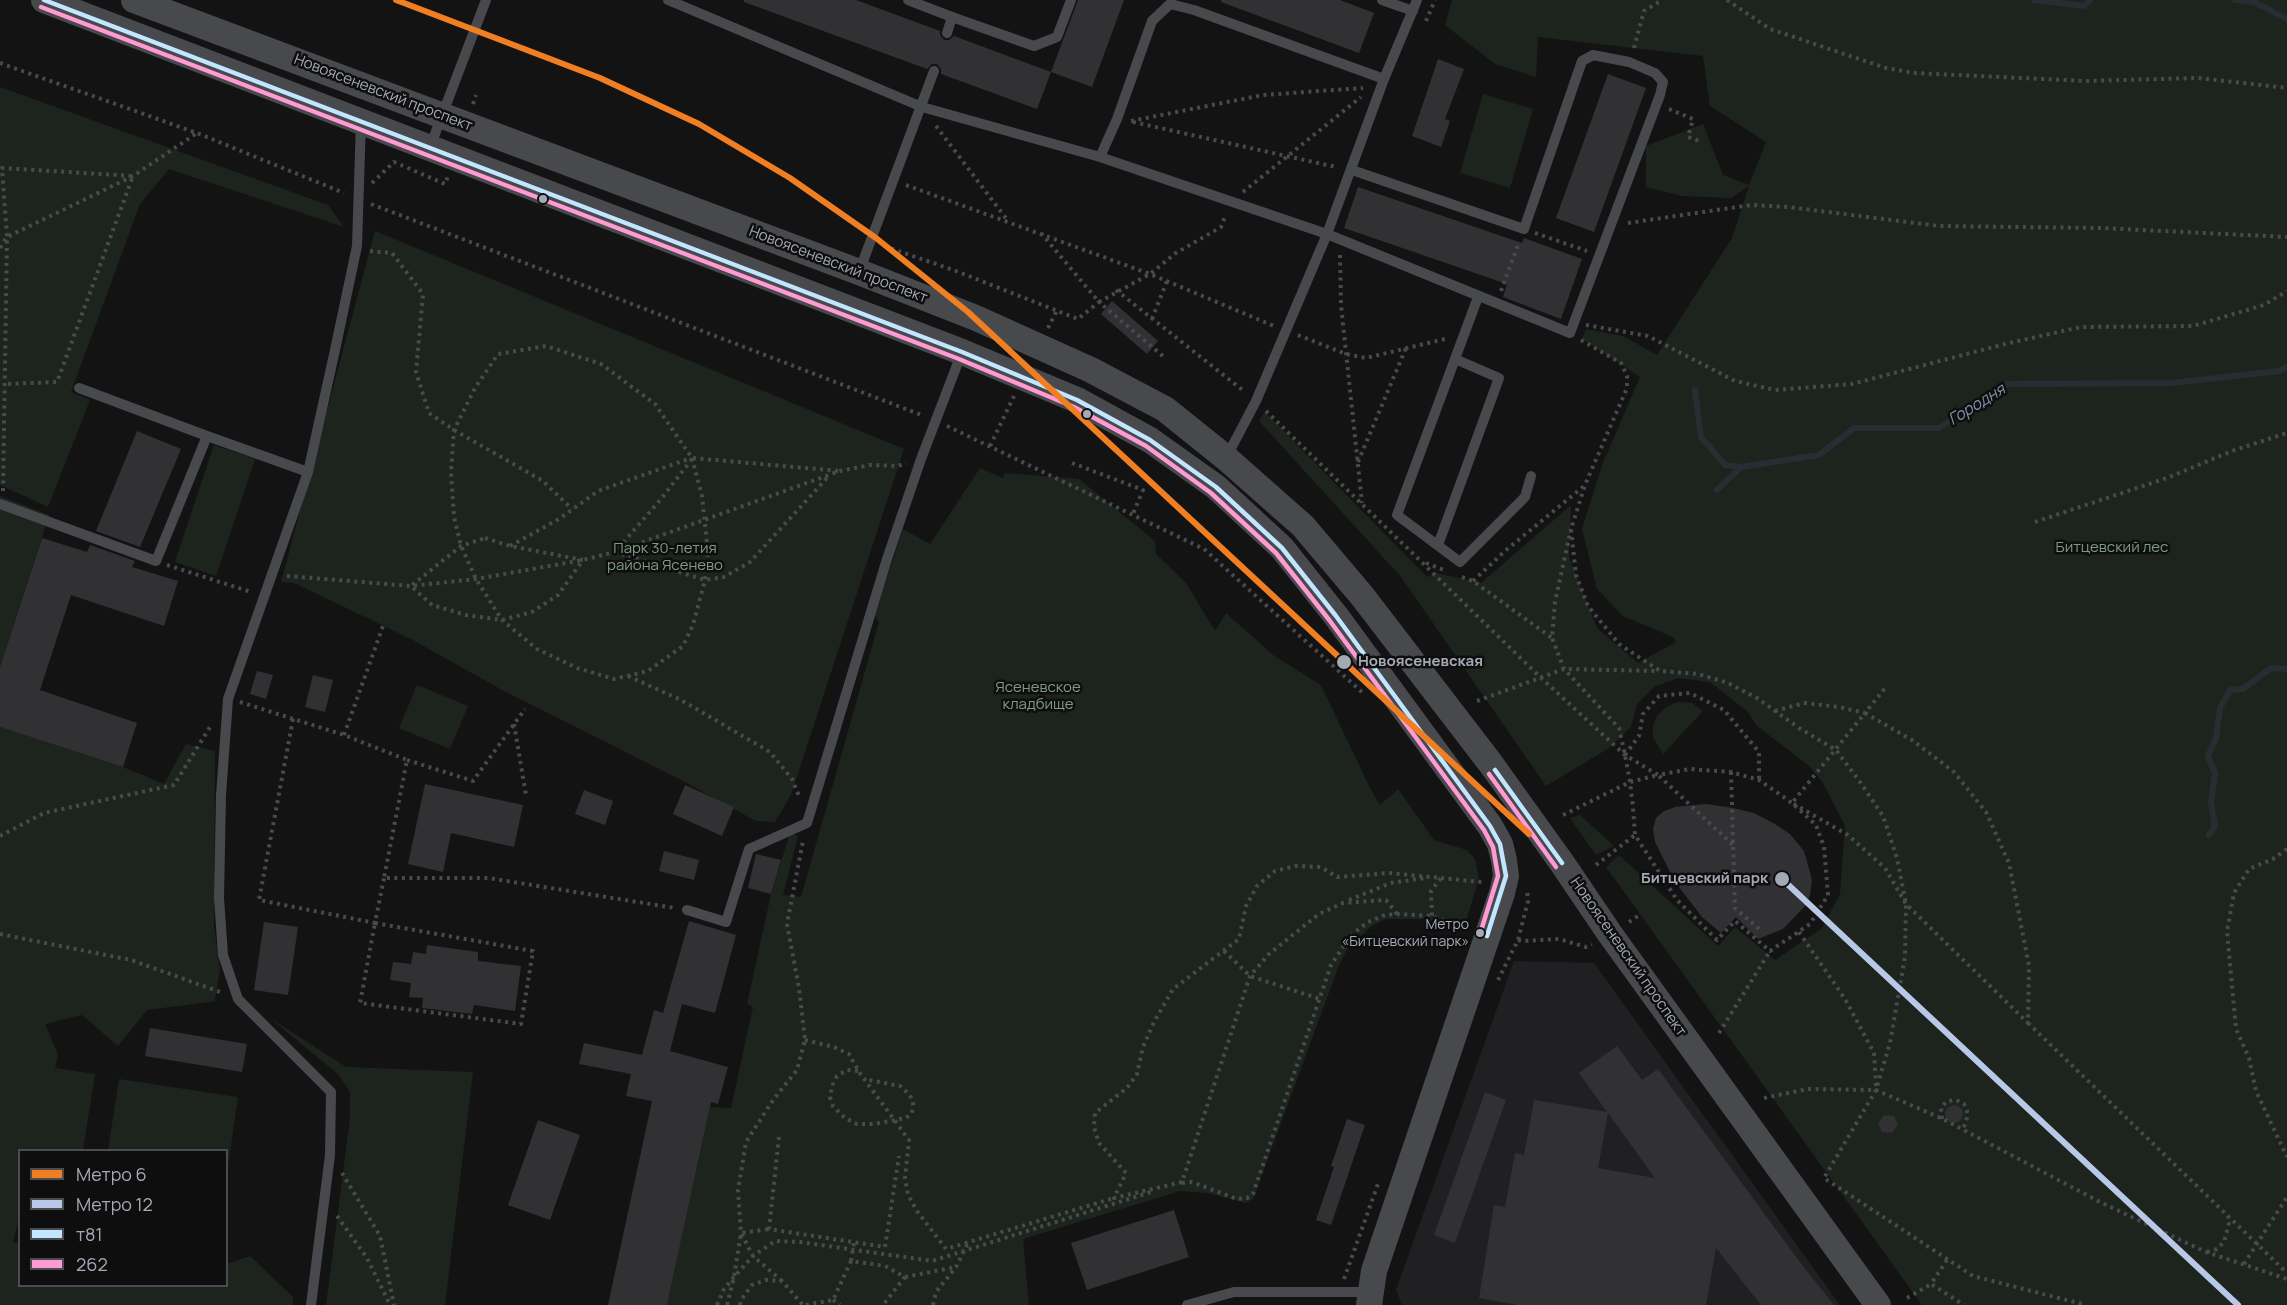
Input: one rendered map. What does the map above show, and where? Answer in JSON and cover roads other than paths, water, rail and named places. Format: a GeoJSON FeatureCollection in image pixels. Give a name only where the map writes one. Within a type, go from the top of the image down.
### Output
{"type":"FeatureCollection","features":[{"type":"Feature","properties":{"kind":"street"},"geometry":{"type":"LineString","coordinates":[[44,0],[962,352],[1077,400],[1150,440],[1224,495],[1282,548],[1329,607],[1476,807],[1500,844],[1506,876],[1374,1271],[1370,1298]]}},
{"type":"Feature","properties":{"kind":"street","name":"Новоясеневский проспект"},"geometry":{"type":"LineString","coordinates":[[134,0],[976,318],[1091,370],[1165,409],[1226,458],[1303,526],[1363,597],[1491,764],[1610,934],[1878,1305]]}},
{"type":"Feature","properties":{"kind":"lane"},"geometry":{"type":"LineString","coordinates":[[429,147],[486,0]]}},
{"type":"Feature","properties":{"kind":"lane"},"geometry":{"type":"LineString","coordinates":[[668,0],[922,107],[1100,157],[1231,201],[1327,234],[1496,304],[1572,329],[1657,104],[1663,82],[1655,73],[1629,62],[1593,55],[1582,61],[1524,229],[1352,170]]}},
{"type":"Feature","properties":{"kind":"lane"},"geometry":{"type":"LineString","coordinates":[[908,0],[1034,46],[1057,37],[1071,0]]}},
{"type":"Feature","properties":{"kind":"lane"},"geometry":{"type":"LineString","coordinates":[[1382,0],[1413,11]]}},
{"type":"Feature","properties":{"kind":"lane"},"geometry":{"type":"LineString","coordinates":[[1226,458],[1256,401],[1327,234],[1384,79],[1417,0]]}},
{"type":"Feature","properties":{"kind":"lane"},"geometry":{"type":"LineString","coordinates":[[1100,157],[1117,119],[1152,21],[1170,4],[1194,10],[1384,79]]}},
{"type":"Feature","properties":{"kind":"lane"},"geometry":{"type":"LineString","coordinates":[[946,33],[952,17]]}},
{"type":"Feature","properties":{"kind":"lane"},"geometry":{"type":"LineString","coordinates":[[859,272],[934,71]]}},
{"type":"Feature","properties":{"kind":"lane"},"geometry":{"type":"LineString","coordinates":[[311,1305],[330,1155],[331,1092],[237,999],[223,955],[219,898],[221,795],[228,699],[308,472],[357,246],[361,121]]}},
{"type":"Feature","properties":{"kind":"lane"},"geometry":{"type":"LineString","coordinates":[[1478,297],[1397,515],[1460,562],[1525,497],[1531,476]]}},
{"type":"Feature","properties":{"kind":"lane"},"geometry":{"type":"LineString","coordinates":[[687,910],[726,922],[749,849],[807,823],[887,559],[921,459],[962,352]]}},
{"type":"Feature","properties":{"kind":"lane"},"geometry":{"type":"LineString","coordinates":[[1438,545],[1499,378],[1455,359]]}},
{"type":"Feature","properties":{"kind":"lane"},"geometry":{"type":"LineString","coordinates":[[80,388],[308,472]]}},
{"type":"Feature","properties":{"kind":"lane"},"geometry":{"type":"LineString","coordinates":[[1,504],[156,561],[207,436]]}},
{"type":"Feature","properties":{"kind":"lane"},"geometry":{"type":"LineString","coordinates":[[1187,1305],[1234,1293],[1340,1293],[1370,1298]]}},
{"type":"Feature","properties":{"kind":"waterway"},"geometry":{"type":"LineString","coordinates":[[2034,0],[2084,6],[2090,0]]}},
{"type":"Feature","properties":{"kind":"waterway"},"geometry":{"type":"LineString","coordinates":[[2235,0],[2254,2],[2287,19]]}},
{"type":"Feature","properties":{"kind":"waterway","name":"Городня"},"geometry":{"type":"LineString","coordinates":[[1695,390],[1701,437],[1725,465],[1741,467],[1819,455],[1854,428],[1939,428],[2007,384],[2172,383],[2279,371],[2287,367]]}},
{"type":"Feature","properties":{"kind":"waterway"},"geometry":{"type":"LineString","coordinates":[[1717,490],[1741,467]]}},
{"type":"Feature","properties":{"kind":"waterway"},"geometry":{"type":"LineString","coordinates":[[2209,835],[2215,826],[2211,803],[2215,773],[2208,756],[2216,738],[2220,708],[2230,690],[2243,689],[2271,668],[2287,669]]}},
{"type":"Feature","properties":{"kind":"metro line","name":"6"},"geometry":{"type":"LineString","coordinates":[[396,0],[600,78],[699,124],[790,178],[876,238],[968,312],[1529,834]]}},
{"type":"Feature","properties":{"kind":"metro line","name":"12"},"geometry":{"type":"LineString","coordinates":[[1782,879],[2238,1305]]}},
{"type":"Feature","properties":{"kind":"place","name":"Новоясеневская"},"geometry":{"type":"Point","coordinates":[1344,662]}},
{"type":"Feature","properties":{"kind":"place","name":"Битцевский парк"},"geometry":{"type":"Point","coordinates":[1782,879]}},
{"type":"Feature","properties":{"kind":"place","name":"Метро «Битцевский парк»"},"geometry":{"type":"Point","coordinates":[1480,933]}},
{"type":"Feature","properties":{"kind":"park label","name":"Битцевский лес"},"geometry":{"type":"Point","coordinates":[2112,548]}},
{"type":"Feature","properties":{"kind":"park label","name":"Парк 30-летия района Ясенево"},"geometry":{"type":"Point","coordinates":[665,558]}},
{"type":"Feature","properties":{"kind":"park label","name":"Ясеневское кладбище"},"geometry":{"type":"Point","coordinates":[1038,696]}}]}
